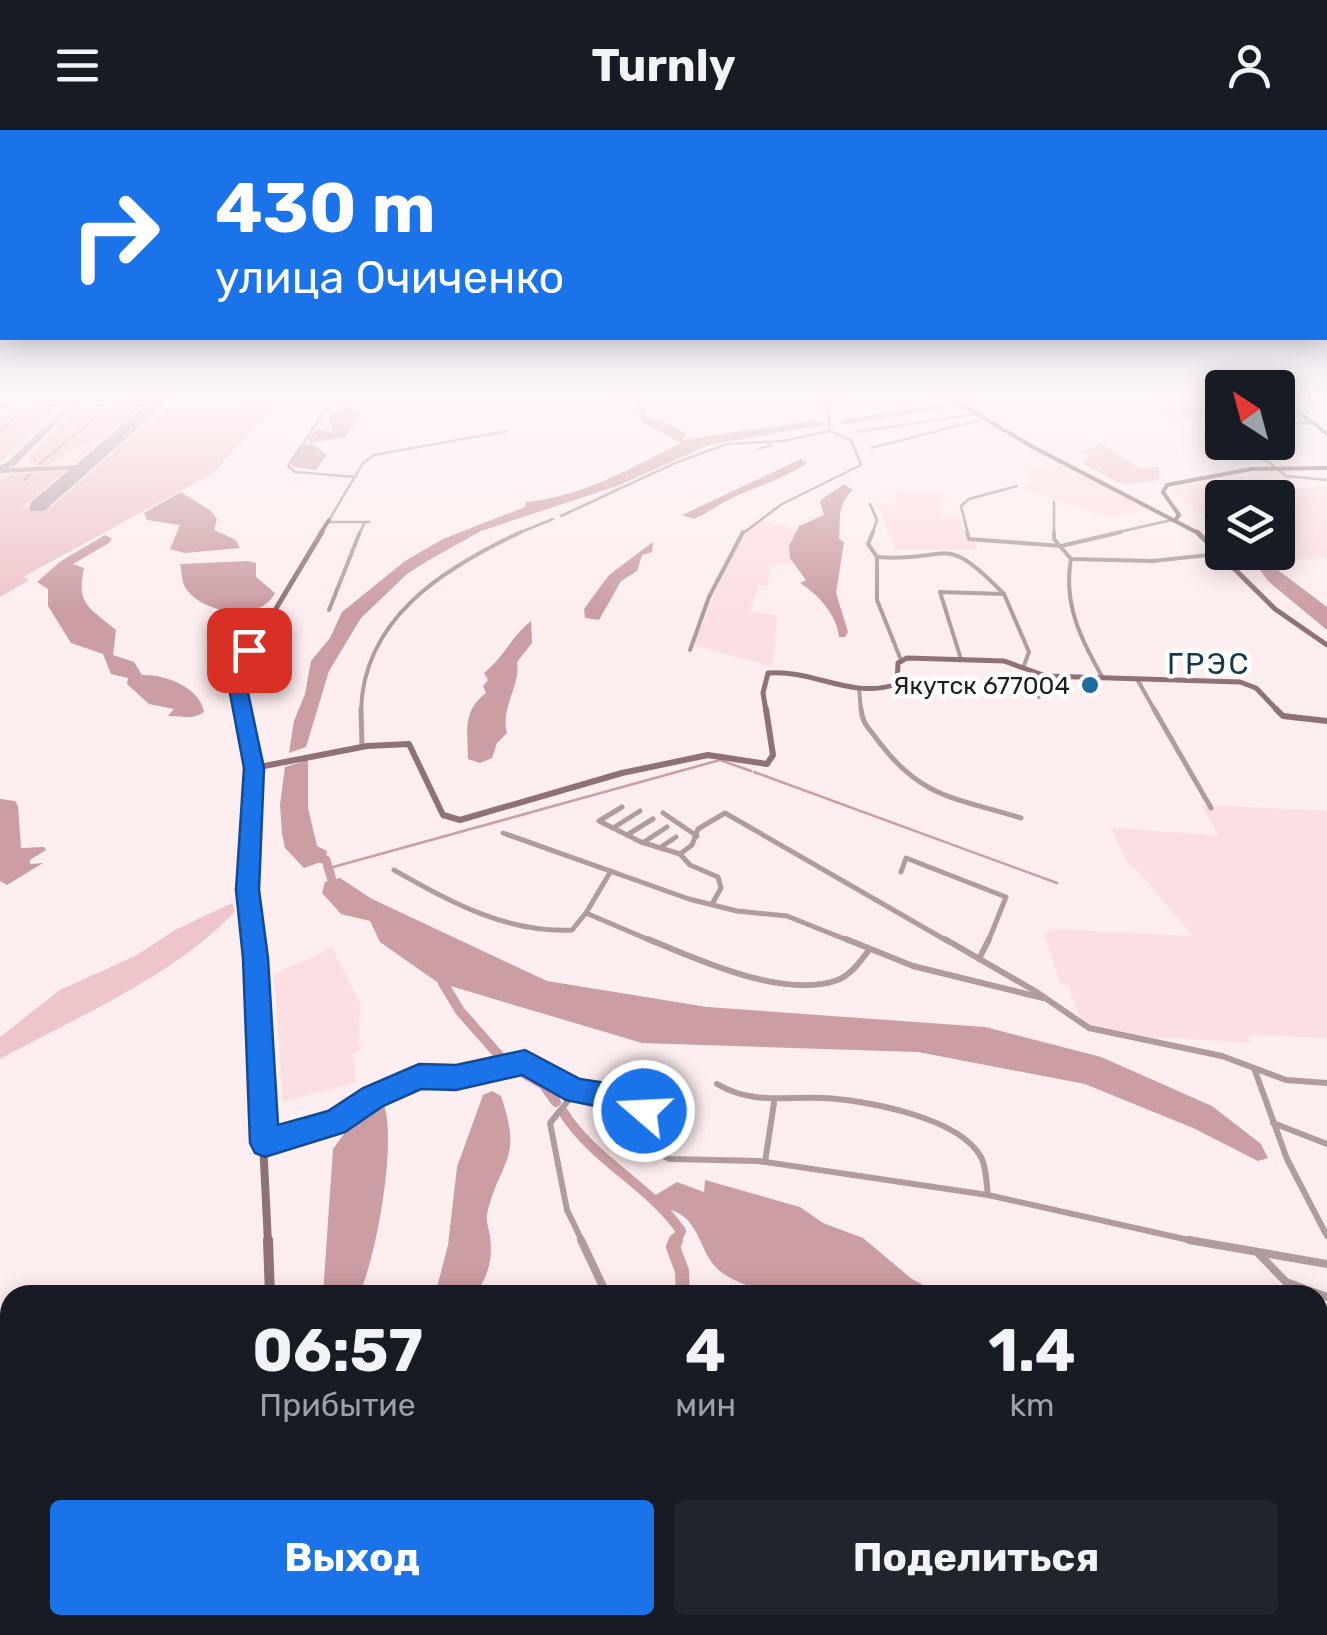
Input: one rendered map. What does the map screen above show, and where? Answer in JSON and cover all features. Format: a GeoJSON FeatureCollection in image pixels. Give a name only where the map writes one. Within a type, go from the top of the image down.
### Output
{"type":"FeatureCollection","features":[{"type":"Feature","properties":{"kind":"street"},"geometry":{"type":"LineString","coordinates":[[291,468],[295,472],[356,477]]}},
{"type":"Feature","properties":{"kind":"street"},"geometry":{"type":"LineString","coordinates":[[270,1285],[256,958],[247,890],[254,768],[238,688],[239,670],[361,468]]}},
{"type":"Feature","properties":{"kind":"street"},"geometry":{"type":"LineString","coordinates":[[561,516],[664,468]]}},
{"type":"Feature","properties":{"kind":"street"},"geometry":{"type":"LineString","coordinates":[[690,650],[710,597],[744,532],[782,504],[854,468]]}},
{"type":"Feature","properties":{"kind":"street"},"geometry":{"type":"LineString","coordinates":[[1078,468],[1193,528],[1205,540]]}},
{"type":"Feature","properties":{"kind":"street"},"geometry":{"type":"LineString","coordinates":[[1176,520],[1179,514],[1164,494],[1164,486],[1221,473],[1269,468]]}},
{"type":"Feature","properties":{"kind":"street"},"geometry":{"type":"LineString","coordinates":[[1272,468],[1299,481],[1327,480]]}},
{"type":"Feature","properties":{"kind":"street"},"geometry":{"type":"LineString","coordinates":[[1018,486],[969,499],[961,506],[970,539],[1061,546],[1176,520]]}},
{"type":"Feature","properties":{"kind":"street"},"geometry":{"type":"LineString","coordinates":[[1054,502],[1054,539],[1071,559],[1069,590],[1075,628],[1103,678]]}},
{"type":"Feature","properties":{"kind":"street"},"geometry":{"type":"LineString","coordinates":[[254,768],[362,747],[408,744],[443,814],[460,820],[622,773],[708,755],[767,764],[773,754],[763,693],[765,677],[772,672],[859,688],[895,686],[901,660],[877,599],[877,557],[868,544],[877,520],[870,504]]}},
{"type":"Feature","properties":{"kind":"street"},"geometry":{"type":"LineString","coordinates":[[362,747],[360,693],[372,650],[388,622],[476,558],[553,518]]}},
{"type":"Feature","properties":{"kind":"street"},"geometry":{"type":"LineString","coordinates":[[328,521],[367,522],[344,562],[329,610]]}},
{"type":"Feature","properties":{"kind":"street"},"geometry":{"type":"LineString","coordinates":[[877,557],[910,560],[934,551],[960,554],[977,571],[987,574],[1004,594],[1029,652],[1024,668]]}},
{"type":"Feature","properties":{"kind":"street"},"geometry":{"type":"LineString","coordinates":[[1071,559],[1139,562],[1205,557]]}},
{"type":"Feature","properties":{"kind":"street"},"geometry":{"type":"LineString","coordinates":[[1235,570],[1275,609],[1327,645]]}},
{"type":"Feature","properties":{"kind":"street"},"geometry":{"type":"LineString","coordinates":[[961,659],[940,592],[1004,594]]}},
{"type":"Feature","properties":{"kind":"street"},"geometry":{"type":"LineString","coordinates":[[901,660],[1004,661],[1036,674],[1240,682],[1256,688],[1283,716],[1327,721]]}},
{"type":"Feature","properties":{"kind":"street"},"geometry":{"type":"LineString","coordinates":[[1036,674],[1032,681],[1038,697]]}},
{"type":"Feature","properties":{"kind":"street"},"geometry":{"type":"LineString","coordinates":[[1137,679],[1211,808]]}},
{"type":"Feature","properties":{"kind":"street"},"geometry":{"type":"LineString","coordinates":[[859,688],[862,722],[878,736],[905,774],[927,788],[1020,818]]}},
{"type":"Feature","properties":{"kind":"street"},"geometry":{"type":"LineString","coordinates":[[622,807],[599,821],[626,836],[680,854],[690,866],[718,877],[722,888],[712,904]]}},
{"type":"Feature","properties":{"kind":"street"},"geometry":{"type":"LineString","coordinates":[[613,828],[640,811]]}},
{"type":"Feature","properties":{"kind":"street"},"geometry":{"type":"LineString","coordinates":[[662,813],[697,836]]}},
{"type":"Feature","properties":{"kind":"street"},"geometry":{"type":"LineString","coordinates":[[680,854],[697,836],[698,828],[725,814],[1046,998],[1089,1028],[1222,1056],[1286,1080],[1327,1083]]}},
{"type":"Feature","properties":{"kind":"street"},"geometry":{"type":"LineString","coordinates":[[626,836],[653,819]]}},
{"type":"Feature","properties":{"kind":"street"},"geometry":{"type":"LineString","coordinates":[[644,842],[667,827]]}},
{"type":"Feature","properties":{"kind":"street"},"geometry":{"type":"LineString","coordinates":[[503,833],[712,904],[788,916],[929,970],[1046,998]]}},
{"type":"Feature","properties":{"kind":"street"},"geometry":{"type":"LineString","coordinates":[[661,847],[676,837]]}},
{"type":"Feature","properties":{"kind":"street"},"geometry":{"type":"LineString","coordinates":[[902,872],[906,858],[1006,897],[1002,917],[979,959]]}},
{"type":"Feature","properties":{"kind":"street"},"geometry":{"type":"LineString","coordinates":[[394,870],[465,909],[544,934],[572,930],[612,870]]}},
{"type":"Feature","properties":{"kind":"street"},"geometry":{"type":"LineString","coordinates":[[586,913],[733,971],[788,982],[834,981],[854,970],[869,950]]}},
{"type":"Feature","properties":{"kind":"street"},"geometry":{"type":"LineString","coordinates":[[265,1143],[335,1123],[373,1097],[419,1077],[456,1077],[525,1062],[576,1091],[619,1098],[644,1111],[640,1144],[670,1159],[764,1162],[988,1195],[1196,1242],[1327,1264]]}},
{"type":"Feature","properties":{"kind":"street"},"geometry":{"type":"LineString","coordinates":[[1254,1068],[1286,1159],[1327,1236]]}},
{"type":"Feature","properties":{"kind":"street"},"geometry":{"type":"LineString","coordinates":[[716,1084],[731,1094],[774,1103],[822,1097],[874,1102],[950,1132],[971,1145],[981,1158],[988,1195]]}},
{"type":"Feature","properties":{"kind":"street"},"geometry":{"type":"LineString","coordinates":[[576,1091],[550,1123],[567,1210],[602,1285]]}},
{"type":"Feature","properties":{"kind":"street"},"geometry":{"type":"LineString","coordinates":[[764,1162],[774,1103]]}},
{"type":"Feature","properties":{"kind":"street"},"geometry":{"type":"LineString","coordinates":[[1273,1123],[1327,1144]]}},
{"type":"Feature","properties":{"kind":"street"},"geometry":{"type":"LineString","coordinates":[[1257,1252],[1278,1277],[1297,1285]]}},
{"type":"Feature","properties":{"kind":"shaded area"},"geometry":{"type":"Polygon","coordinates":[[[0,468],[217,468],[23,577],[29,580],[0,597],[0,468]]]}},
{"type":"Feature","properties":{"kind":"shaded area"},"geometry":{"type":"Polygon","coordinates":[[[96,468],[217,468],[23,577],[29,580],[0,597],[0,482],[12,474],[65,471],[22,507],[51,507],[96,468]]]}},
{"type":"Feature","properties":{"kind":"shaded area"},"geometry":{"type":"Polygon","coordinates":[[[657,468],[617,486],[481,531],[407,574],[361,618],[329,671],[306,747],[289,753],[311,661],[330,638],[342,612],[405,561],[443,539],[525,507],[526,502],[567,494],[626,471],[657,468]]]}},
{"type":"Feature","properties":{"kind":"shaded area"},"geometry":{"type":"Polygon","coordinates":[[[781,468],[798,468],[694,519],[682,515],[781,468]]]}},
{"type":"Feature","properties":{"kind":"shaded area"},"geometry":{"type":"Polygon","coordinates":[[[1068,468],[1147,510],[1108,518],[1022,488],[1032,481],[1022,475],[1030,469],[1068,468]]]}},
{"type":"Feature","properties":{"kind":"shaded area"},"geometry":{"type":"Polygon","coordinates":[[[1091,468],[1158,468],[1161,480],[1123,485],[1091,468]]]}},
{"type":"Feature","properties":{"kind":"shaded area"},"geometry":{"type":"Polygon","coordinates":[[[1275,472],[1287,480],[1222,480],[1275,472]]]}},
{"type":"Feature","properties":{"kind":"shaded area"},"geometry":{"type":"Polygon","coordinates":[[[1205,483],[1205,518],[1170,488],[1205,483]]]}},
{"type":"Feature","properties":{"kind":"shaded area"},"geometry":{"type":"Polygon","coordinates":[[[844,484],[853,490],[840,513],[839,539],[844,542],[836,593],[848,632],[839,637],[826,606],[800,583],[806,580],[790,558],[789,546],[799,526],[824,515],[820,501],[844,484]]]}},
{"type":"Feature","properties":{"kind":"shaded area"},"geometry":{"type":"Polygon","coordinates":[[[1327,487],[1327,558],[1295,559],[1295,488],[1327,487]]]}},
{"type":"Feature","properties":{"kind":"shaded area"},"geometry":{"type":"Polygon","coordinates":[[[898,490],[949,495],[940,504],[940,513],[959,516],[967,540],[975,541],[978,550],[895,550],[878,503],[894,505],[898,490]]]}},
{"type":"Feature","properties":{"kind":"shaded area"},"geometry":{"type":"Polygon","coordinates":[[[181,492],[211,511],[217,519],[214,530],[236,540],[240,548],[184,553],[170,549],[180,525],[147,520],[144,513],[181,492]]]}},
{"type":"Feature","properties":{"kind":"shaded area"},"geometry":{"type":"Polygon","coordinates":[[[761,520],[800,530],[794,562],[770,565],[768,585],[758,585],[750,612],[777,615],[773,667],[693,645],[730,560],[748,529],[761,520]]]}},
{"type":"Feature","properties":{"kind":"shaded area"},"geometry":{"type":"Polygon","coordinates":[[[105,535],[112,539],[109,543],[73,564],[84,568],[83,598],[116,630],[113,655],[134,662],[142,675],[170,680],[188,689],[201,703],[204,712],[199,715],[168,716],[174,709],[149,704],[127,684],[128,678],[111,674],[103,654],[71,643],[48,606],[48,589],[37,582],[61,561],[105,535]]]}},
{"type":"Feature","properties":{"kind":"shaded area"},"geometry":{"type":"Polygon","coordinates":[[[653,542],[652,552],[642,555],[637,571],[621,581],[599,620],[585,618],[584,609],[609,575],[653,542]]]}},
{"type":"Feature","properties":{"kind":"shaded area"},"geometry":{"type":"Polygon","coordinates":[[[256,563],[256,577],[275,593],[267,603],[244,612],[216,608],[193,596],[184,584],[180,564],[256,563]]]}},
{"type":"Feature","properties":{"kind":"shaded area"},"geometry":{"type":"Polygon","coordinates":[[[1260,570],[1278,570],[1327,607],[1327,630],[1260,570]]]}},
{"type":"Feature","properties":{"kind":"shaded area"},"geometry":{"type":"Polygon","coordinates":[[[531,621],[532,643],[517,662],[506,714],[507,733],[497,743],[492,758],[480,763],[468,759],[468,723],[473,707],[486,693],[483,686],[488,680],[484,673],[531,621]]]}},
{"type":"Feature","properties":{"kind":"shaded area"},"geometry":{"type":"Polygon","coordinates":[[[308,760],[308,808],[317,846],[327,851],[326,860],[304,868],[285,848],[280,805],[285,767],[308,760]]]}},
{"type":"Feature","properties":{"kind":"shaded area"},"geometry":{"type":"Polygon","coordinates":[[[0,799],[15,801],[18,806],[21,848],[46,850],[30,860],[30,864],[43,863],[7,885],[0,881],[0,799]]]}},
{"type":"Feature","properties":{"kind":"shaded area"},"geometry":{"type":"Polygon","coordinates":[[[1202,805],[1327,811],[1327,1038],[1248,1035],[1251,1043],[1143,1036],[1094,1027],[1081,1021],[1069,986],[1060,983],[1045,935],[1052,929],[1193,936],[1128,864],[1111,827],[1219,836],[1202,805]]]}},
{"type":"Feature","properties":{"kind":"shaded area"},"geometry":{"type":"Polygon","coordinates":[[[340,878],[372,899],[547,981],[707,1007],[985,1027],[1101,1057],[1212,1106],[1261,1144],[1268,1158],[1258,1161],[1193,1128],[1085,1084],[918,1052],[642,1043],[437,982],[380,942],[370,921],[341,914],[322,893],[325,882],[340,878]]]}},
{"type":"Feature","properties":{"kind":"shaded area"},"geometry":{"type":"Polygon","coordinates":[[[232,903],[235,911],[185,955],[124,993],[0,1059],[0,1037],[60,990],[137,955],[175,930],[232,903]]]}},
{"type":"Feature","properties":{"kind":"shaded area"},"geometry":{"type":"Polygon","coordinates":[[[332,948],[361,1005],[358,1042],[362,1048],[353,1054],[356,1082],[283,1102],[274,974],[332,948]]]}},
{"type":"Feature","properties":{"kind":"shaded area"},"geometry":{"type":"Polygon","coordinates":[[[492,1091],[501,1096],[510,1134],[507,1158],[487,1214],[491,1245],[488,1268],[481,1285],[438,1285],[448,1245],[457,1167],[483,1095],[492,1091]]]}},
{"type":"Feature","properties":{"kind":"shaded area"},"geometry":{"type":"Polygon","coordinates":[[[383,1102],[387,1120],[386,1170],[378,1227],[363,1285],[324,1285],[333,1149],[360,1112],[383,1102]]]}},
{"type":"Feature","properties":{"kind":"shaded area"},"geometry":{"type":"Polygon","coordinates":[[[705,1180],[800,1207],[823,1223],[863,1238],[923,1285],[740,1282],[714,1265],[687,1220],[658,1206],[654,1196],[677,1182],[704,1192],[705,1180]]]}},
{"type":"Feature","properties":{"kind":"waterway"},"geometry":{"type":"LineString","coordinates":[[25,480],[30,474]]}},
{"type":"Feature","properties":{"kind":"waterway"},"geometry":{"type":"LineString","coordinates":[[326,869],[720,760],[751,771]]}},
{"type":"Feature","properties":{"kind":"waterway"},"geometry":{"type":"LineString","coordinates":[[754,772],[1057,883]]}},
{"type":"Feature","properties":{"kind":"waterway"},"geometry":{"type":"LineString","coordinates":[[316,857],[326,860],[332,880]]}},
{"type":"Feature","properties":{"kind":"waterway"},"geometry":{"type":"LineString","coordinates":[[443,983],[460,1011],[504,1061]]}},
{"type":"Feature","properties":{"kind":"waterway"},"geometry":{"type":"LineString","coordinates":[[515,1068],[544,1085],[556,1102]]}},
{"type":"Feature","properties":{"kind":"waterway"},"geometry":{"type":"LineString","coordinates":[[563,1112],[590,1145],[668,1214],[681,1231],[675,1243]]}},
{"type":"Feature","properties":{"kind":"waterway"},"geometry":{"type":"LineString","coordinates":[[676,1240],[673,1247],[683,1285]]}},
{"type":"Feature","properties":{"kind":"taxiway"},"geometry":{"type":"LineString","coordinates":[[1,471],[59,468]]}},
{"type":"Feature","properties":{"kind":"runway"},"geometry":{"type":"LineString","coordinates":[[37,507],[82,468]]}},
{"type":"Feature","properties":{"kind":"place","name":"Якутск 677004"},"geometry":{"type":"Point","coordinates":[1090,685]}},
{"type":"Feature","properties":{"kind":"district","name":"ГРЭС"},"geometry":{"type":"Point","coordinates":[1209,664]}},
{"type":"Feature","properties":{"kind":"route"},"geometry":{"type":"LineString","coordinates":[[249,650],[239,670],[238,688],[254,768],[247,890],[256,958],[265,1143],[335,1123],[373,1097],[419,1077],[456,1077],[525,1062],[576,1091],[619,1098],[644,1111]]}}]}
